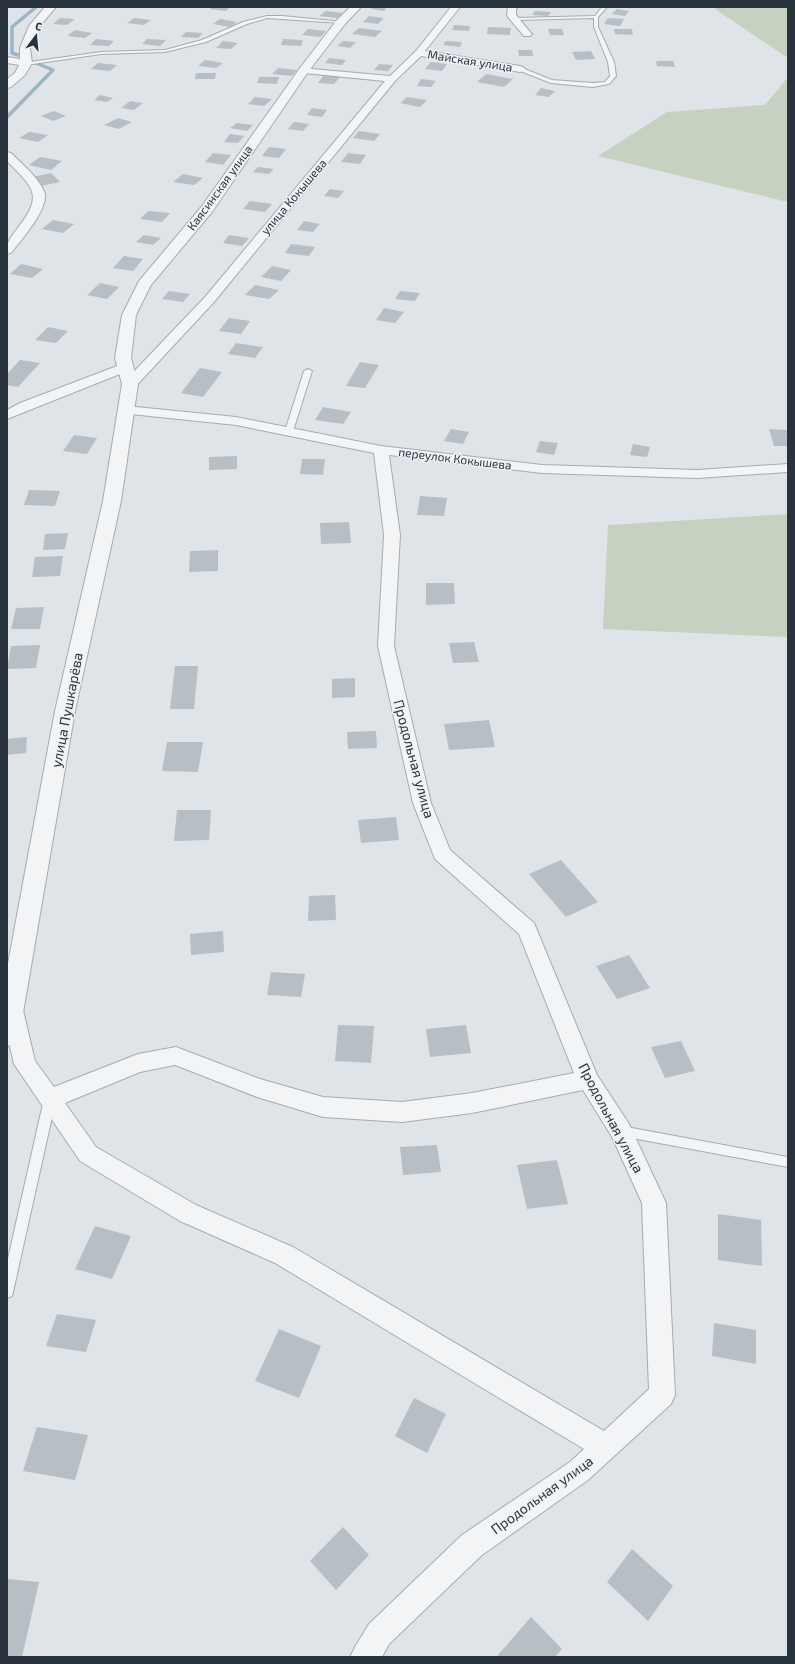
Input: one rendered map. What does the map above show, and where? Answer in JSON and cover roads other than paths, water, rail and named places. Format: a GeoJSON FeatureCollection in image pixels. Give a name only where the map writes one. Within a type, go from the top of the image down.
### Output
{"type":"FeatureCollection","features":[{"type":"Feature","properties":{"kind":"street"},"geometry":{"type":"LineString","coordinates":[[7,86],[19,75],[26,62],[25,48],[31,32],[43,14],[51,7]]}},
{"type":"Feature","properties":{"kind":"street","name":"Каясинская улица"},"geometry":{"type":"LineString","coordinates":[[128,375],[123,358],[129,315],[144,284],[207,209],[304,70],[342,22],[356,7]]}},
{"type":"Feature","properties":{"kind":"street","name":"улица Кокышева"},"geometry":{"type":"LineString","coordinates":[[128,375],[210,299],[392,79],[419,53],[456,7]]}},
{"type":"Feature","properties":{"kind":"street"},"geometry":{"type":"LineString","coordinates":[[514,7],[512,8],[511,15],[516,19],[527,34]]}},
{"type":"Feature","properties":{"kind":"street","name":"Майская улица"},"geometry":{"type":"LineString","coordinates":[[419,53],[520,69]]}},
{"type":"Feature","properties":{"kind":"street"},"geometry":{"type":"LineString","coordinates":[[7,60],[26,62]]}},
{"type":"Feature","properties":{"kind":"street"},"geometry":{"type":"LineString","coordinates":[[304,70],[392,79]]}},
{"type":"Feature","properties":{"kind":"street"},"geometry":{"type":"LineString","coordinates":[[7,155],[37,187],[40,194],[39,206],[7,250]]}},
{"type":"Feature","properties":{"kind":"street"},"geometry":{"type":"LineString","coordinates":[[7,415],[25,406],[128,375]]}},
{"type":"Feature","properties":{"kind":"street","name":"улица Пушкарёва"},"geometry":{"type":"LineString","coordinates":[[7,1036],[9,1008],[65,711],[112,501],[126,410],[128,375]]}},
{"type":"Feature","properties":{"kind":"street","name":"переулок Кокышева"},"geometry":{"type":"LineString","coordinates":[[126,410],[236,421],[381,450],[542,469],[697,474],[788,468]]}},
{"type":"Feature","properties":{"kind":"street","name":"Продольная улица"},"geometry":{"type":"LineString","coordinates":[[365,1657],[379,1634],[472,1545],[579,1471],[662,1395],[654,1203],[621,1131],[588,1080],[526,929],[442,854],[422,803],[386,646],[392,535],[381,450]]}},
{"type":"Feature","properties":{"kind":"street"},"geometry":{"type":"LineString","coordinates":[[9,1008],[25,1064],[88,1154],[188,1213],[284,1255],[606,1447]]}},
{"type":"Feature","properties":{"kind":"street"},"geometry":{"type":"LineString","coordinates":[[50,1099],[138,1063],[176,1056],[257,1088],[323,1107],[402,1112],[472,1103],[588,1080]]}},
{"type":"Feature","properties":{"kind":"lane"},"geometry":{"type":"LineString","coordinates":[[520,69],[551,82],[593,85],[607,83],[613,76],[611,62],[596,27],[596,17],[605,7]]}},
{"type":"Feature","properties":{"kind":"lane"},"geometry":{"type":"LineString","coordinates":[[26,62],[101,53],[165,51],[204,41],[244,23],[267,17],[342,22]]}},
{"type":"Feature","properties":{"kind":"lane"},"geometry":{"type":"LineString","coordinates":[[516,19],[596,17]]}},
{"type":"Feature","properties":{"kind":"lane"},"geometry":{"type":"LineString","coordinates":[[289,431],[308,371]]}},
{"type":"Feature","properties":{"kind":"lane"},"geometry":{"type":"LineString","coordinates":[[7,1292],[50,1099]]}},
{"type":"Feature","properties":{"kind":"lane"},"geometry":{"type":"LineString","coordinates":[[621,1131],[788,1162]]}},
{"type":"Feature","properties":{"kind":"waterway"},"geometry":{"type":"LineString","coordinates":[[18,55],[12,53],[12,27],[36,7]]}},
{"type":"Feature","properties":{"kind":"waterway"},"geometry":{"type":"LineString","coordinates":[[7,117],[53,70],[36,63]]}}]}
